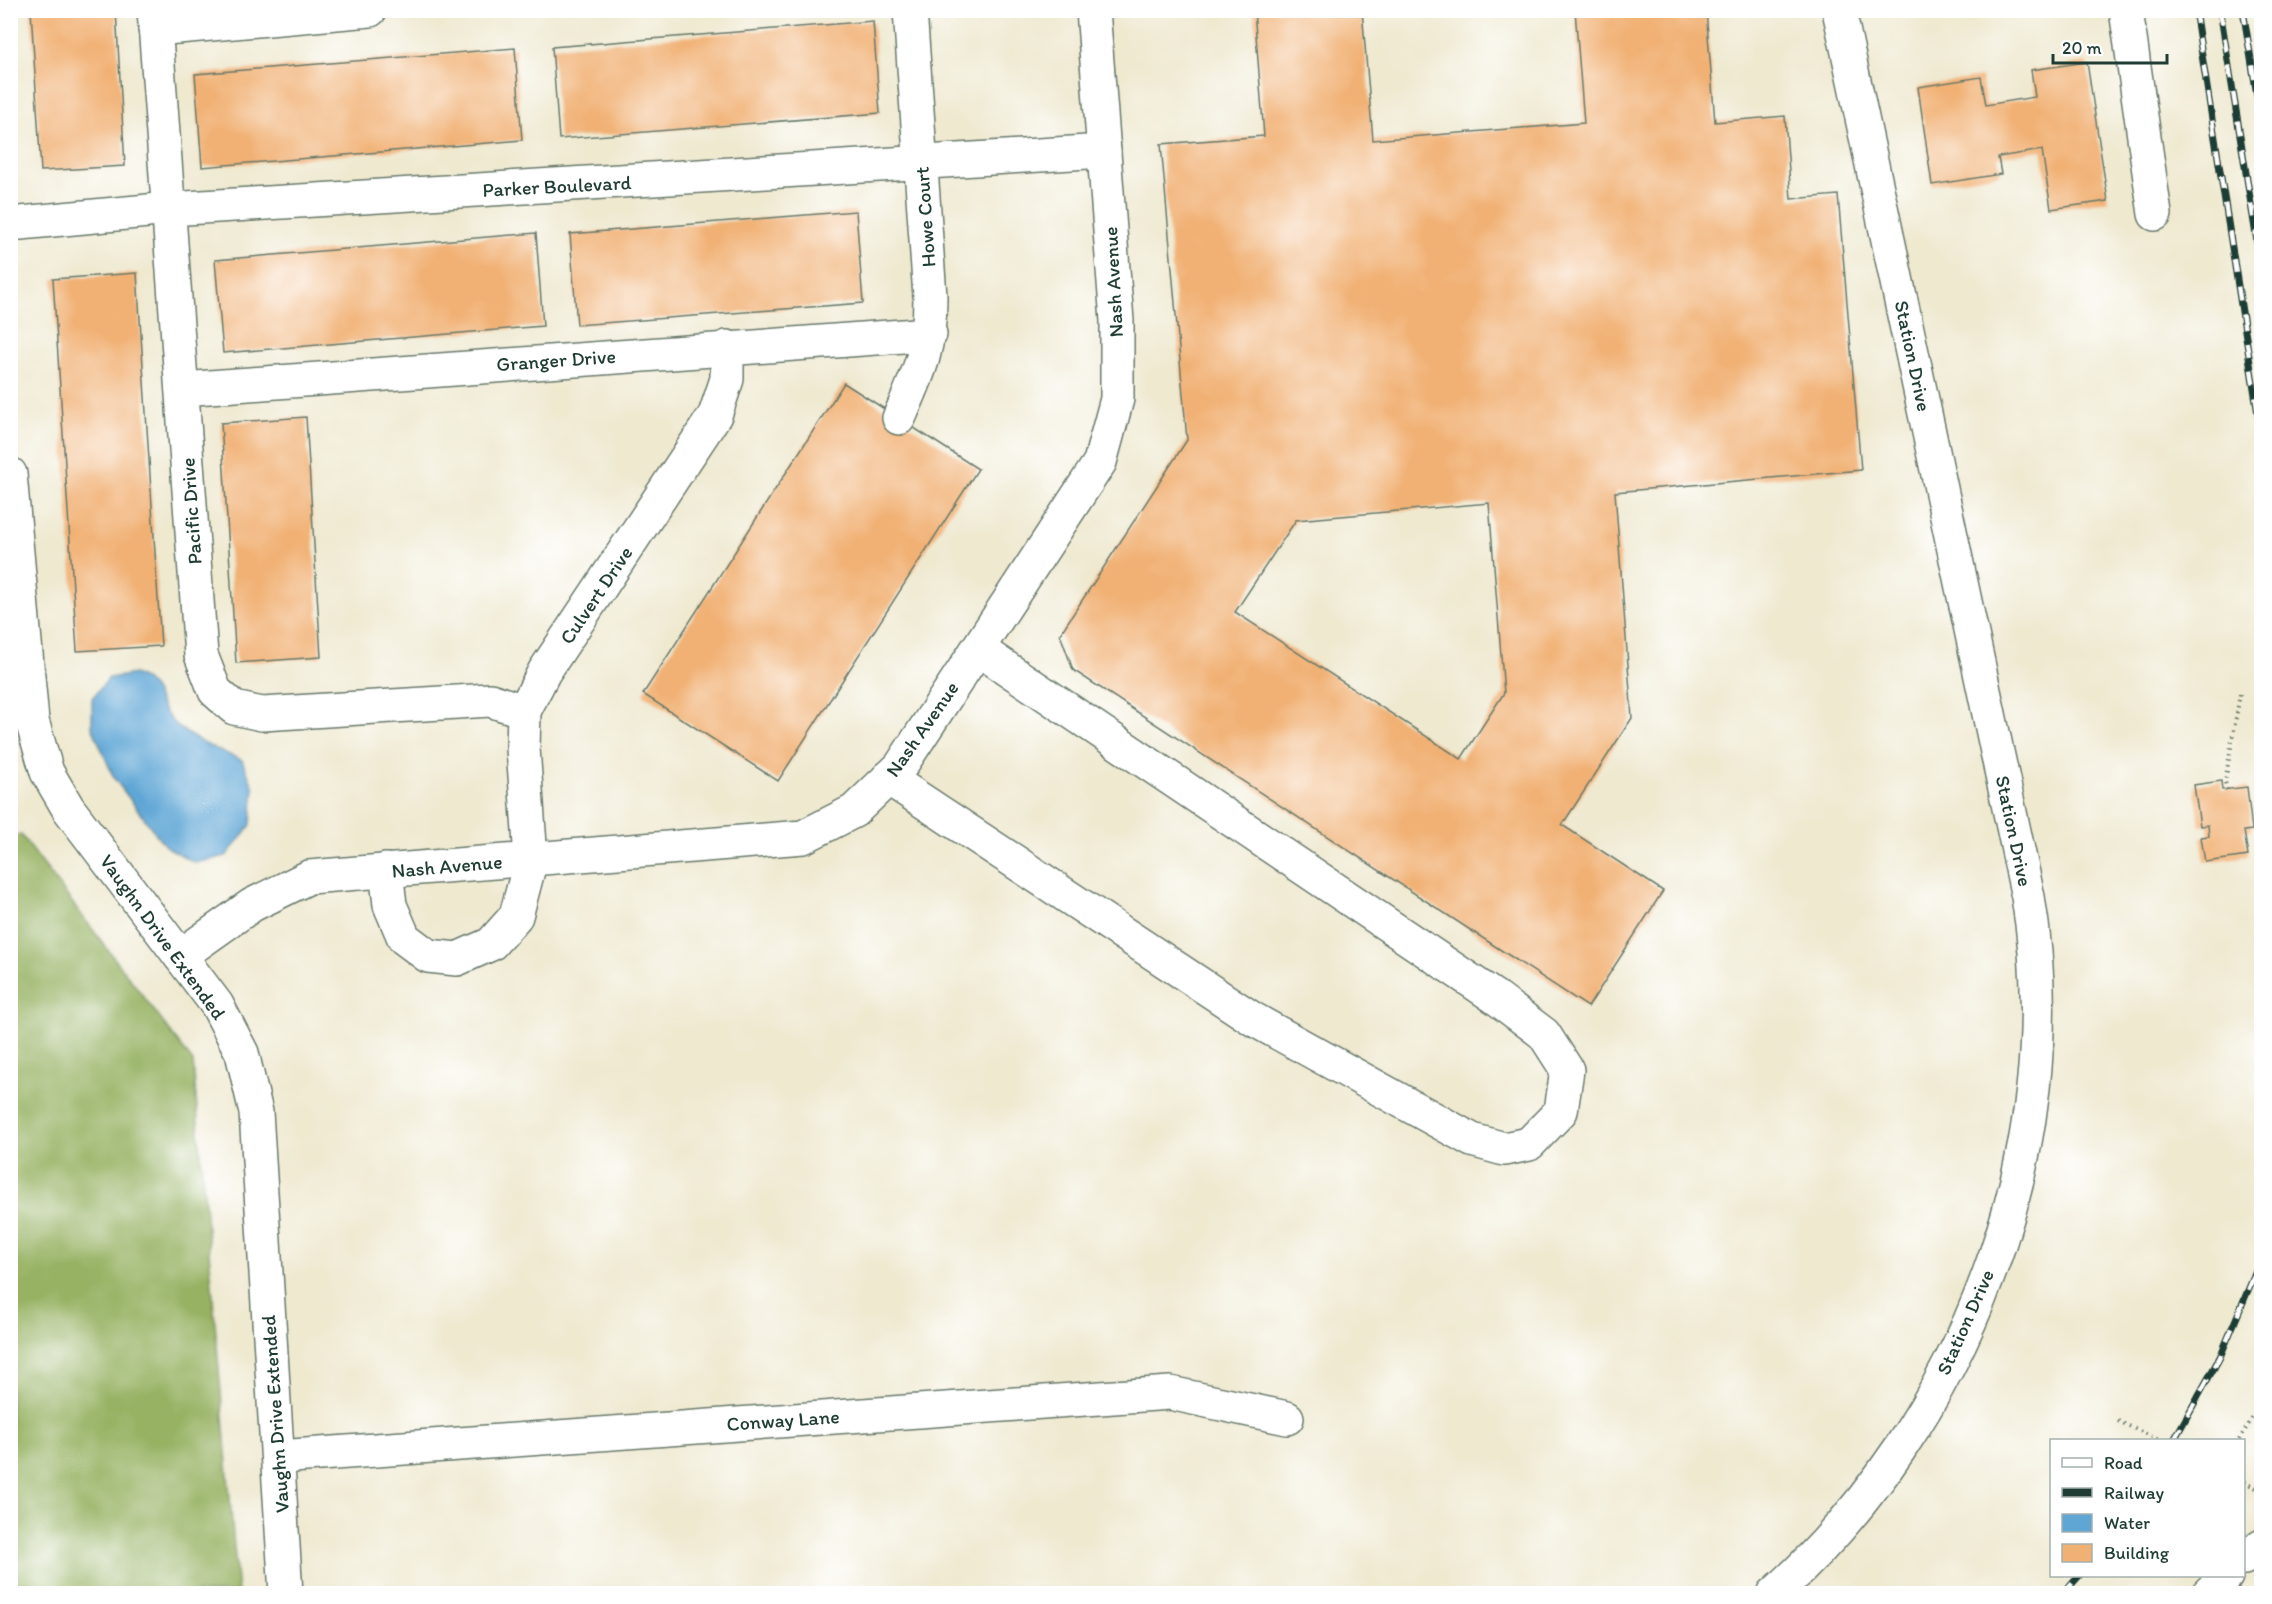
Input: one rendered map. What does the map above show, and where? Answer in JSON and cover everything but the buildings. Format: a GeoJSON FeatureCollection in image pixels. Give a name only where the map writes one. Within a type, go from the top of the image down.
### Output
{"type":"FeatureCollection","features":[{"type":"Feature","properties":{"kind":"street"},"geometry":{"type":"LineString","coordinates":[[154,20],[370,10]]}},
{"type":"Feature","properties":{"kind":"street","name":"Howe Court"},"geometry":{"type":"LineString","coordinates":[[899,418],[923,364],[930,334],[930,297],[910,10]]}},
{"type":"Feature","properties":{"kind":"street","name":"Nash Avenue"},"geometry":{"type":"LineString","coordinates":[[180,956],[252,905],[309,877],[803,837],[854,811],[900,767],[1100,462],[1117,399],[1117,321],[1093,10]]}},
{"type":"Feature","properties":{"kind":"street","name":"Station Drive"},"geometry":{"type":"LineString","coordinates":[[1774,1593],[1823,1546],[1886,1467],[1938,1385],[1962,1335],[1994,1256],[2018,1173],[2035,1074],[2037,979],[2025,885],[1839,10]]}},
{"type":"Feature","properties":{"kind":"street"},"geometry":{"type":"LineString","coordinates":[[2126,10],[2155,214]]}},
{"type":"Feature","properties":{"kind":"street","name":"Pacific Drive"},"geometry":{"type":"LineString","coordinates":[[154,20],[170,209],[201,655],[215,691],[234,708],[262,714],[490,700],[524,711]]}},
{"type":"Feature","properties":{"kind":"street","name":"Parker Boulevard"},"geometry":{"type":"LineString","coordinates":[[10,224],[170,209],[1104,151]]}},
{"type":"Feature","properties":{"kind":"street","name":"Granger Drive"},"geometry":{"type":"LineString","coordinates":[[182,388],[930,334]]}},
{"type":"Feature","properties":{"kind":"street","name":"Culvert Drive"},"geometry":{"type":"LineString","coordinates":[[386,870],[390,905],[404,938],[428,956],[457,959],[491,944],[516,916],[531,859],[523,748],[524,711],[544,672],[715,415],[727,379],[727,347]]}},
{"type":"Feature","properties":{"kind":"street","name":"Vaughn Drive Extended"},"geometry":{"type":"LineString","coordinates":[[10,474],[32,721],[47,772],[68,808],[217,1005],[242,1053],[256,1112],[286,1593]]}},
{"type":"Feature","properties":{"kind":"street"},"geometry":{"type":"LineString","coordinates":[[888,778],[1253,1019],[1472,1140],[1504,1149],[1529,1144],[1561,1111],[1567,1070],[1544,1035],[1486,990],[978,649]]}},
{"type":"Feature","properties":{"kind":"street","name":"Conway Lane"},"geometry":{"type":"LineString","coordinates":[[278,1457],[1170,1393],[1287,1418]]}},
{"type":"Feature","properties":{"kind":"street"},"geometry":{"type":"LineString","coordinates":[[2245,1557],[2262,1546]]}},
{"type":"Feature","properties":{"kind":"street"},"geometry":{"type":"LineString","coordinates":[[2208,1593],[2224,1577]]}},
{"type":"Feature","properties":{"kind":"path"},"geometry":{"type":"LineString","coordinates":[[2226,790],[2225,782],[2240,694]]}},
{"type":"Feature","properties":{"kind":"path"},"geometry":{"type":"LineString","coordinates":[[2240,1439],[2262,1402]]}},
{"type":"Feature","properties":{"kind":"path"},"geometry":{"type":"LineString","coordinates":[[2118,1420],[2157,1439]]}},
{"type":"Feature","properties":{"kind":"path"},"geometry":{"type":"LineString","coordinates":[[2245,1482],[2262,1491]]}},
{"type":"Feature","properties":{"kind":"green space"},"geometry":{"type":"Polygon","coordinates":[[[21,835],[193,1062],[238,1593],[11,1593],[10,837],[21,835]]]}},
{"type":"Feature","properties":{"kind":"water"},"geometry":{"type":"Polygon","coordinates":[[[134,674],[149,683],[162,708],[182,730],[201,742],[242,760],[254,788],[251,825],[226,856],[195,863],[165,846],[114,778],[92,727],[92,698],[109,678],[134,674]]]}},
{"type":"Feature","properties":{"kind":"railway"},"geometry":{"type":"LineString","coordinates":[[2195,10],[2262,440]]}},
{"type":"Feature","properties":{"kind":"railway"},"geometry":{"type":"LineString","coordinates":[[2220,10],[2262,273]]}},
{"type":"Feature","properties":{"kind":"railway"},"geometry":{"type":"LineString","coordinates":[[2243,10],[2262,126]]}},
{"type":"Feature","properties":{"kind":"railway"},"geometry":{"type":"LineString","coordinates":[[2175,1439],[2220,1357],[2262,1257]]}},
{"type":"Feature","properties":{"kind":"railway"},"geometry":{"type":"LineString","coordinates":[[2063,1594],[2078,1577]]}}]}
